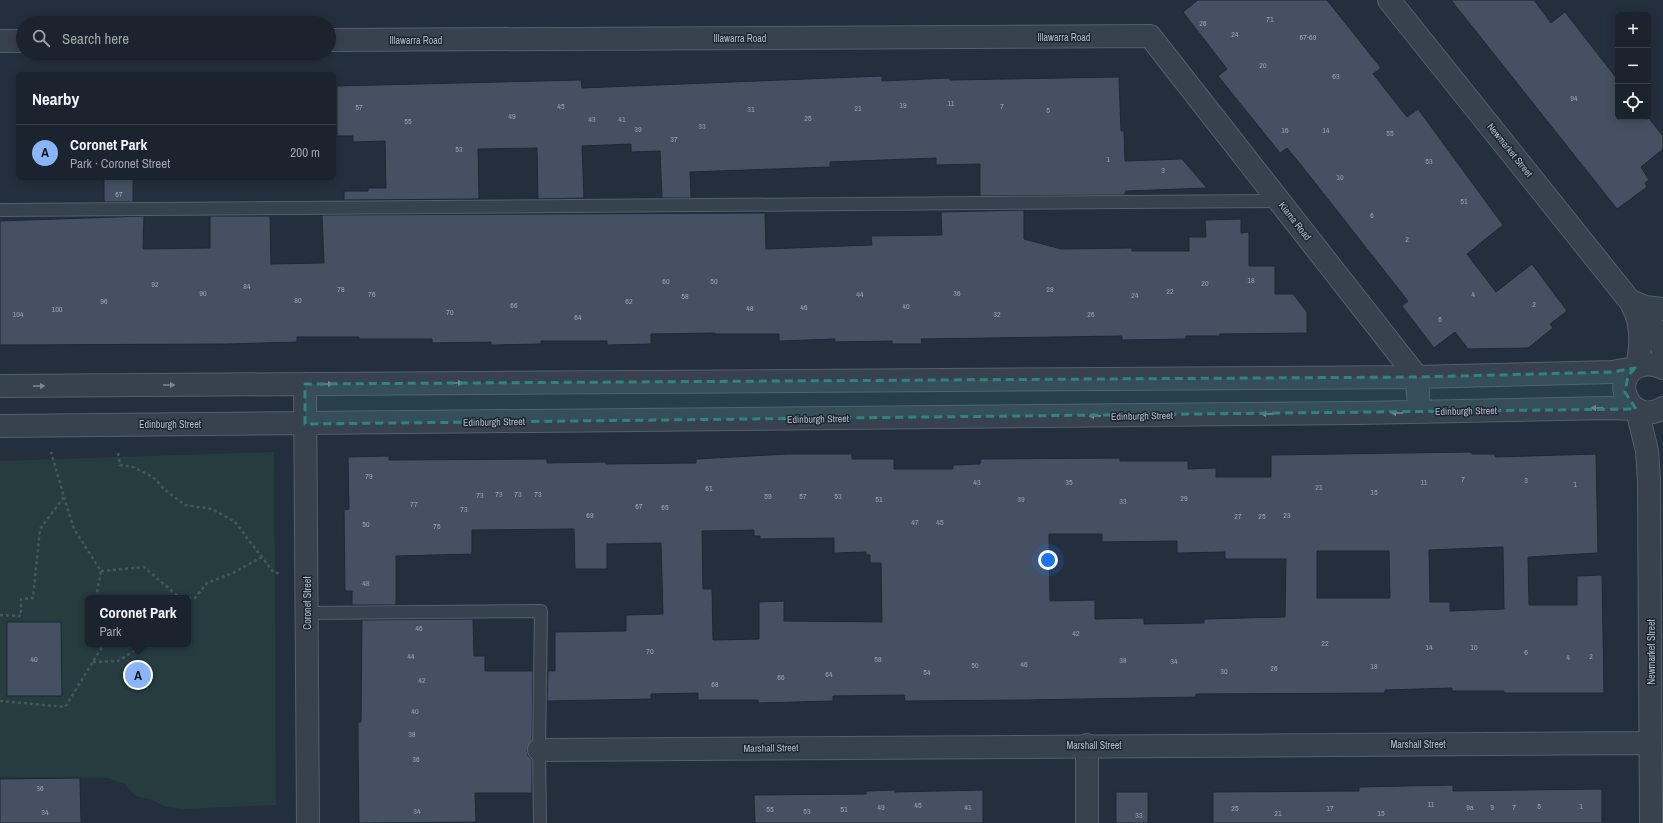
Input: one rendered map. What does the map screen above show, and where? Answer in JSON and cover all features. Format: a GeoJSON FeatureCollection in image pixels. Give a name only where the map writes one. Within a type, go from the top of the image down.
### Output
{"type":"FeatureCollection","features":[{"type":"Feature","properties":{"kind":"street","name":"Newmarket Street"},"geometry":{"type":"LineString","coordinates":[[1389,0],[1630,301],[1656,331],[1663,342]]}},
{"type":"Feature","properties":{"kind":"street","name":"Illawarra Road"},"geometry":{"type":"LineString","coordinates":[[336,40],[1150,36]]}},
{"type":"Feature","properties":{"kind":"street","name":"Kiama Road"},"geometry":{"type":"LineString","coordinates":[[1150,36],[1417,377]]}},
{"type":"Feature","properties":{"kind":"street"},"geometry":{"type":"LineString","coordinates":[[0,41],[16,41]]}},
{"type":"Feature","properties":{"kind":"street","name":"Newmarket Street"},"geometry":{"type":"LineString","coordinates":[[1630,301],[1635,310],[1639,324],[1640,349],[1636,368]]}},
{"type":"Feature","properties":{"kind":"street"},"geometry":{"type":"LineString","coordinates":[[1630,301],[1645,307],[1663,309]]}},
{"type":"Feature","properties":{"kind":"street"},"geometry":{"type":"LineString","coordinates":[[0,386],[1417,377],[1612,372],[1636,368],[1646,364],[1658,365],[1663,368]]}},
{"type":"Feature","properties":{"kind":"street"},"geometry":{"type":"LineString","coordinates":[[1636,368],[1628,376],[1624,392],[1628,402],[1637,410]]}},
{"type":"Feature","properties":{"kind":"street"},"geometry":{"type":"LineString","coordinates":[[1417,377],[1418,412]]}},
{"type":"Feature","properties":{"kind":"street","name":"Coronet Street"},"geometry":{"type":"LineString","coordinates":[[305,384],[308,823]]}},
{"type":"Feature","properties":{"kind":"street","name":"Edinburgh Street"},"geometry":{"type":"LineString","coordinates":[[0,426],[1418,412],[1599,408],[1647,412],[1663,408]]}},
{"type":"Feature","properties":{"kind":"street","name":"Newmarket Street"},"geometry":{"type":"LineString","coordinates":[[1637,410],[1647,451],[1657,599],[1650,743],[1651,823]]}},
{"type":"Feature","properties":{"kind":"street","name":"Newmarket Street"},"geometry":{"type":"LineString","coordinates":[[1649,481],[1655,440],[1663,415]]}},
{"type":"Feature","properties":{"kind":"street","name":"Marshall Street"},"geometry":{"type":"LineString","coordinates":[[539,750],[1087,745],[1650,743]]}},
{"type":"Feature","properties":{"kind":"street"},"geometry":{"type":"LineString","coordinates":[[1087,745],[1087,823]]}},
{"type":"Feature","properties":{"kind":"lane"},"geometry":{"type":"LineString","coordinates":[[0,210],[1279,201]]}},
{"type":"Feature","properties":{"kind":"lane"},"geometry":{"type":"LineString","coordinates":[[307,613],[541,612],[539,750],[540,823]]}},
{"type":"Feature","properties":{"kind":"path"},"geometry":{"type":"LineString","coordinates":[[116,424],[118,457],[120,465],[134,467],[152,477],[164,489],[185,505],[212,509],[235,522],[274,573],[307,574]]}},
{"type":"Feature","properties":{"kind":"path"},"geometry":{"type":"LineString","coordinates":[[48,445],[74,529],[101,571],[97,595]]}},
{"type":"Feature","properties":{"kind":"path"},"geometry":{"type":"LineString","coordinates":[[0,615],[21,616],[21,599],[33,598],[40,529],[64,497]]}},
{"type":"Feature","properties":{"kind":"path"},"geometry":{"type":"LineString","coordinates":[[191,598],[195,598],[207,583],[233,573],[262,557]]}},
{"type":"Feature","properties":{"kind":"path"},"geometry":{"type":"LineString","coordinates":[[101,571],[144,567],[177,595]]}},
{"type":"Feature","properties":{"kind":"path"},"geometry":{"type":"LineString","coordinates":[[0,701],[65,707],[102,647]]}},
{"type":"Feature","properties":{"kind":"path"},"geometry":{"type":"LineString","coordinates":[[93,662],[118,661],[140,647]]}},
{"type":"Feature","properties":{"kind":"highlighted area"},"geometry":{"type":"Polygon","coordinates":[[[1635,368],[1628,376],[1625,392],[1636,409],[305,424],[305,384],[1417,377],[1612,372],[1635,368]]]}},
{"type":"Feature","properties":{"kind":"green space"},"geometry":{"type":"Polygon","coordinates":[[[274,452],[276,805],[183,809],[166,807],[150,799],[135,796],[125,784],[108,778],[0,777],[0,461],[274,452]]]}},
{"type":"Feature","properties":{"kind":"building"},"geometry":{"type":"Polygon","coordinates":[[[1198,0],[1327,0],[1381,68],[1373,74],[1407,117],[1418,109],[1503,225],[1467,254],[1496,292],[1532,264],[1567,311],[1550,324],[1553,328],[1528,348],[1468,349],[1455,332],[1434,348],[1402,306],[1408,301],[1301,165],[1287,148],[1280,153],[1218,76],[1227,69],[1183,12],[1198,0]]]}},
{"type":"Feature","properties":{"kind":"building"},"geometry":{"type":"Polygon","coordinates":[[[1451,0],[1534,0],[1551,23],[1565,12],[1615,76],[1615,120],[1650,120],[1663,136],[1663,149],[1641,167],[1649,180],[1645,183],[1647,187],[1617,209],[1451,0]]]}},
{"type":"Feature","properties":{"kind":"building"},"geometry":{"type":"Polygon","coordinates":[[[882,76],[882,81],[950,78],[950,80],[1119,77],[1121,131],[1124,131],[1125,161],[1182,159],[1207,188],[1126,191],[1124,195],[980,196],[980,164],[936,165],[936,158],[830,162],[830,167],[690,172],[691,198],[662,198],[660,151],[631,152],[631,144],[582,146],[584,198],[538,199],[537,148],[478,149],[479,199],[344,200],[344,191],[368,191],[368,188],[386,188],[385,141],[353,142],[353,136],[337,136],[337,86],[581,80],[582,88],[882,76]]]}},
{"type":"Feature","properties":{"kind":"building"},"geometry":{"type":"Polygon","coordinates":[[[104,180],[133,180],[133,202],[104,202],[104,180]]]}},
{"type":"Feature","properties":{"kind":"building"},"geometry":{"type":"Polygon","coordinates":[[[1024,210],[1024,239],[1061,249],[1132,248],[1132,251],[1189,251],[1189,237],[1206,237],[1205,220],[1241,219],[1241,233],[1249,232],[1249,266],[1275,266],[1275,294],[1293,294],[1307,312],[1307,333],[1220,334],[1220,336],[1186,336],[1186,339],[1122,340],[1122,336],[921,339],[922,344],[892,344],[892,341],[835,342],[835,339],[779,341],[779,334],[715,333],[651,334],[651,344],[607,345],[607,341],[541,341],[541,344],[491,345],[491,342],[432,343],[432,339],[297,337],[297,342],[227,344],[0,345],[0,221],[144,216],[143,249],[210,248],[210,216],[270,216],[271,264],[324,263],[322,215],[765,213],[766,249],[872,245],[871,236],[942,235],[941,212],[1024,210]]]}},
{"type":"Feature","properties":{"kind":"building"},"geometry":{"type":"Polygon","coordinates":[[[1472,452],[1472,454],[1495,454],[1495,457],[1596,454],[1598,553],[1528,557],[1529,605],[1577,605],[1577,576],[1602,575],[1604,693],[1504,693],[1504,691],[1452,691],[1452,688],[1385,690],[1385,693],[1196,694],[1196,697],[1025,700],[905,701],[904,695],[833,696],[833,701],[758,703],[758,700],[698,700],[698,693],[651,694],[651,699],[547,701],[548,671],[555,671],[555,632],[626,631],[626,615],[663,614],[661,543],[607,544],[607,569],[575,569],[574,529],[472,530],[472,554],[396,556],[396,605],[352,605],[352,591],[345,591],[344,510],[349,509],[348,457],[389,456],[389,460],[547,459],[547,463],[606,462],[606,464],[696,463],[696,459],[788,454],[852,454],[852,459],[894,459],[894,469],[953,469],[953,465],[980,464],[981,459],[1120,458],[1120,461],[1188,461],[1188,469],[1216,468],[1216,477],[1271,477],[1271,455],[1472,452]],[[754,530],[702,531],[703,589],[712,589],[713,640],[759,639],[759,602],[784,601],[784,621],[882,622],[881,563],[870,563],[870,555],[866,555],[866,552],[834,553],[834,538],[760,539],[760,536],[754,536],[754,530]],[[1049,534],[1050,601],[1095,600],[1095,619],[1144,618],[1144,624],[1204,623],[1204,619],[1285,617],[1286,559],[1225,559],[1225,552],[1177,553],[1177,541],[1102,542],[1102,534],[1049,534]],[[1503,547],[1429,550],[1430,602],[1450,602],[1450,611],[1504,609],[1503,547]],[[1317,551],[1317,598],[1390,598],[1389,551],[1317,551]]]}},
{"type":"Feature","properties":{"kind":"building"},"geometry":{"type":"Polygon","coordinates":[[[473,619],[474,656],[485,656],[485,671],[533,671],[532,740],[527,750],[528,756],[532,760],[532,793],[475,793],[476,822],[359,823],[358,722],[361,722],[362,620],[473,619]]]}},
{"type":"Feature","properties":{"kind":"building"},"geometry":{"type":"Polygon","coordinates":[[[7,622],[61,622],[62,696],[7,696],[7,622]]]}},
{"type":"Feature","properties":{"kind":"building"},"geometry":{"type":"Polygon","coordinates":[[[80,778],[81,823],[0,823],[0,779],[80,778]]]}},
{"type":"Feature","properties":{"kind":"building"},"geometry":{"type":"Polygon","coordinates":[[[1453,785],[1453,791],[1602,789],[1602,823],[1213,823],[1213,792],[1359,791],[1359,787],[1453,785]]]}},
{"type":"Feature","properties":{"kind":"building"},"geometry":{"type":"Polygon","coordinates":[[[895,790],[895,792],[983,790],[983,823],[755,823],[754,795],[866,794],[866,791],[895,790]]]}},
{"type":"Feature","properties":{"kind":"building"},"geometry":{"type":"Polygon","coordinates":[[[1116,792],[1148,792],[1148,823],[1116,823],[1116,792]]]}},
{"type":"Feature","properties":{"kind":"place","name":"Coronet Park"},"geometry":{"type":"Point","coordinates":[138,675]}}]}
